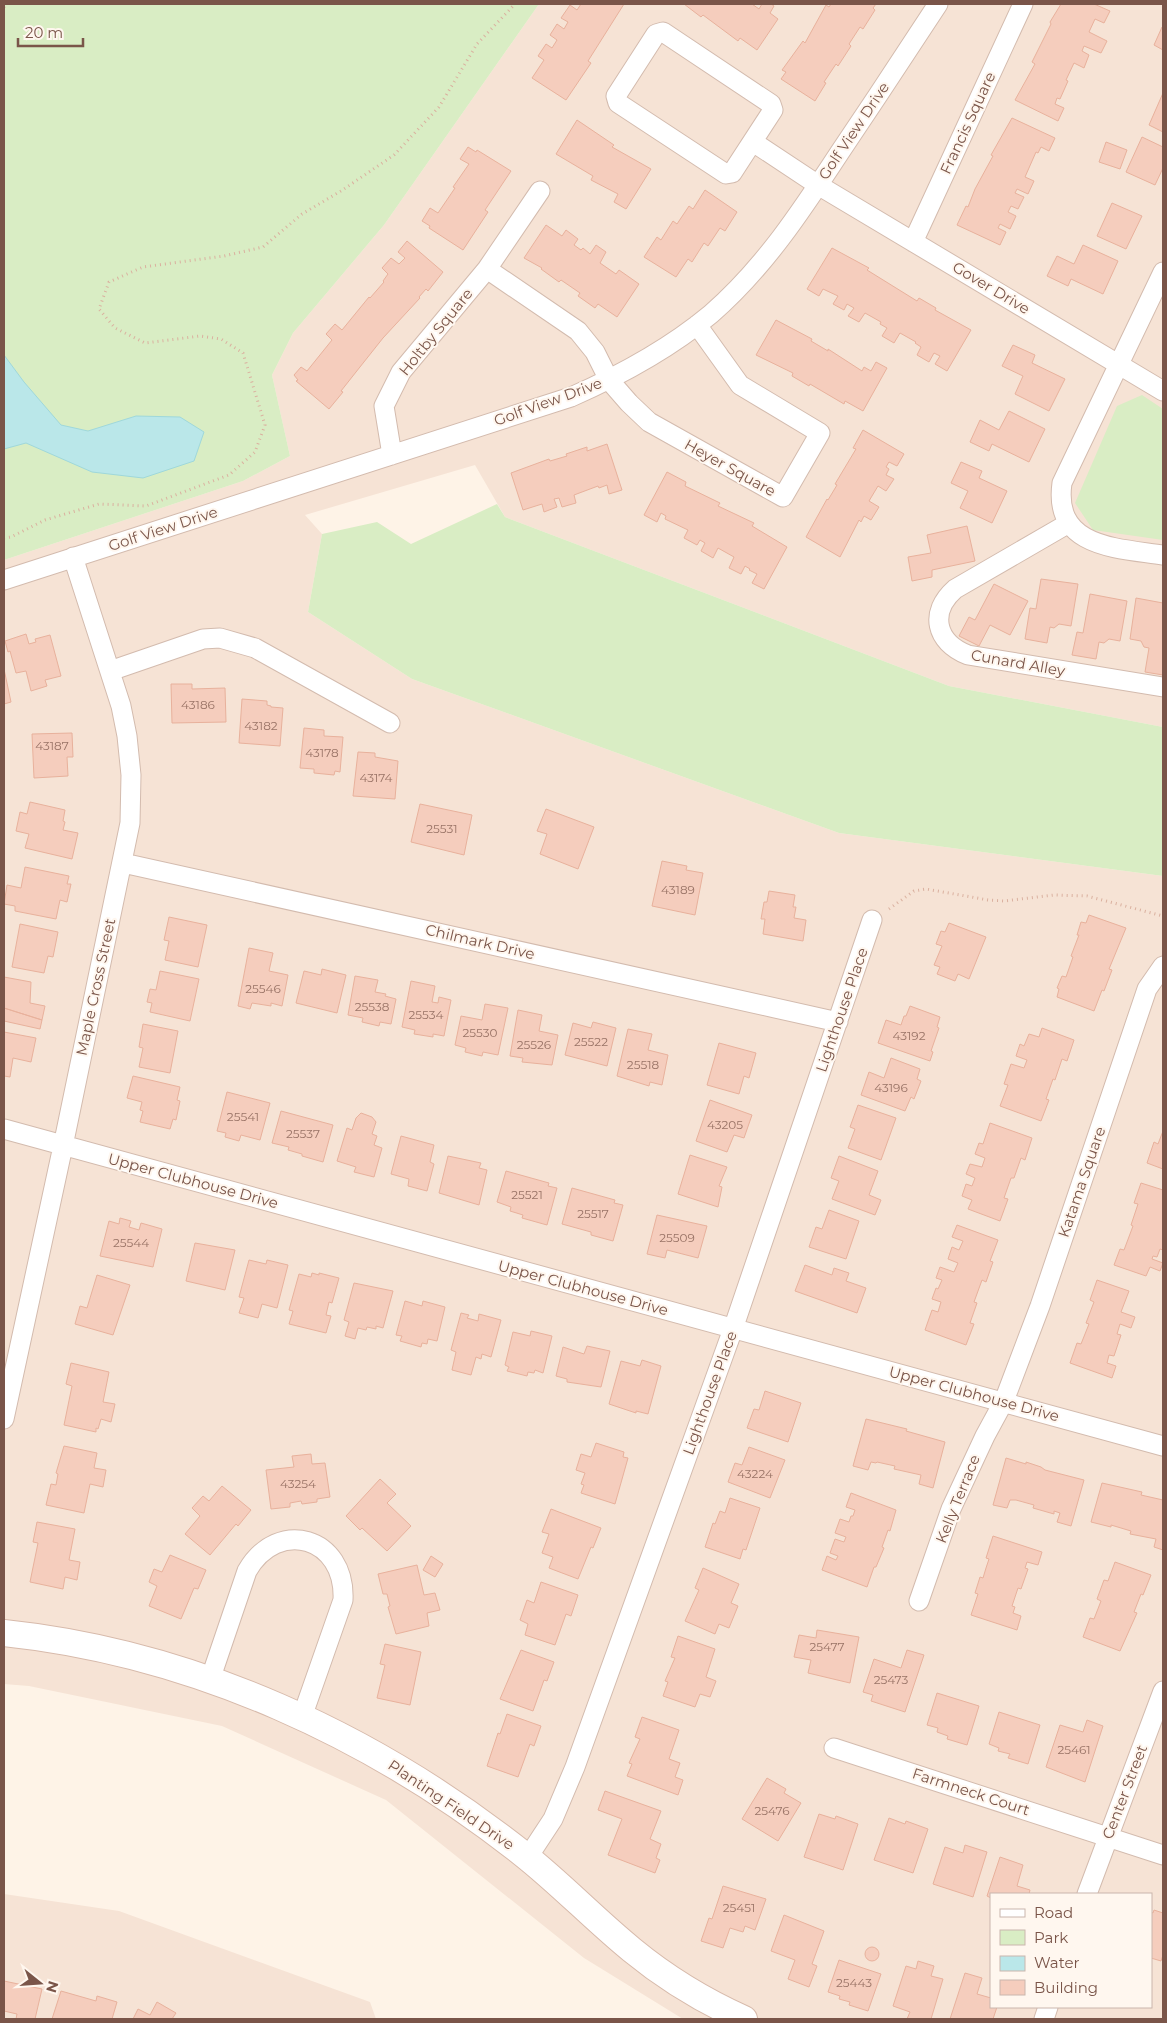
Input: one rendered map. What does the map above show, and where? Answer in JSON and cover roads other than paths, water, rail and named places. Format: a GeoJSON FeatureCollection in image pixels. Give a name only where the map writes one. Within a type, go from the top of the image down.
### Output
{"type":"FeatureCollection","features":[{"type":"Feature","properties":{"kind":"street","name":"Golf View Drive"},"geometry":{"type":"LineString","coordinates":[[4,580],[571,396],[610,380],[656,354],[697,325],[749,278],[780,241],[938,4]]}},
{"type":"Feature","properties":{"kind":"street","name":"Francis Square"},"geometry":{"type":"LineString","coordinates":[[913,242],[1023,4]]}},
{"type":"Feature","properties":{"kind":"street"},"geometry":{"type":"LineString","coordinates":[[663,32],[771,104],[773,110],[753,142],[732,172],[726,174],[618,103],[616,96],[656,34],[663,32]]}},
{"type":"Feature","properties":{"kind":"street","name":"Gover Drive"},"geometry":{"type":"LineString","coordinates":[[753,142],[818,185],[1163,391]]}},
{"type":"Feature","properties":{"kind":"street","name":"Holtby Square"},"geometry":{"type":"LineString","coordinates":[[392,455],[384,406],[401,372],[487,269],[540,191]]}},
{"type":"Feature","properties":{"kind":"street"},"geometry":{"type":"LineString","coordinates":[[487,269],[578,331],[595,352],[610,380]]}},
{"type":"Feature","properties":{"kind":"street"},"geometry":{"type":"LineString","coordinates":[[1163,272],[1062,482],[1061,494],[1062,506],[1069,523],[1085,539],[1100,545],[1163,555]]}},
{"type":"Feature","properties":{"kind":"street","name":"Heyer Square"},"geometry":{"type":"LineString","coordinates":[[610,380],[648,422],[783,497],[820,433],[740,385],[697,325]]}},
{"type":"Feature","properties":{"kind":"street","name":"Cunard Alley"},"geometry":{"type":"LineString","coordinates":[[1069,523],[955,589],[946,597],[939,610],[939,626],[944,640],[955,650],[968,655],[1163,687]]}},
{"type":"Feature","properties":{"kind":"street","name":"Maple Cross Street"},"geometry":{"type":"LineString","coordinates":[[4,1419],[130,823],[131,775],[127,736],[121,706],[73,557]]}},
{"type":"Feature","properties":{"kind":"street"},"geometry":{"type":"LineString","coordinates":[[110,671],[203,639],[220,638],[254,648],[390,723]]}},
{"type":"Feature","properties":{"kind":"street","name":"Chilmark Drive"},"geometry":{"type":"LineString","coordinates":[[123,862],[838,1022]]}},
{"type":"Feature","properties":{"kind":"street","name":"Lighthouse Place"},"geometry":{"type":"LineString","coordinates":[[528,1857],[553,1819],[575,1767],[733,1329],[872,920]]}},
{"type":"Feature","properties":{"kind":"street","name":"Katama Square"},"geometry":{"type":"LineString","coordinates":[[1004,1401],[1040,1306],[1147,989],[1163,966]]}},
{"type":"Feature","properties":{"kind":"street","name":"Upper Clubhouse Drive"},"geometry":{"type":"LineString","coordinates":[[4,1129],[1163,1446]]}},
{"type":"Feature","properties":{"kind":"street","name":"Kelly Terrace"},"geometry":{"type":"LineString","coordinates":[[919,1601],[951,1509],[985,1436],[1004,1401]]}},
{"type":"Feature","properties":{"kind":"street"},"geometry":{"type":"LineString","coordinates":[[210,1680],[247,1571],[254,1558],[265,1548],[279,1542],[293,1540],[308,1542],[322,1548],[332,1558],[340,1571],[343,1600],[302,1717]]}},
{"type":"Feature","properties":{"kind":"street","name":"Planting Field Drive"},"geometry":{"type":"LineString","coordinates":[[4,1633],[81,1646],[150,1662],[210,1680],[302,1717],[364,1747],[426,1783],[485,1824],[528,1857],[633,1951],[682,1986],[720,2008],[744,2019]]}},
{"type":"Feature","properties":{"kind":"street","name":"Center Street"},"geometry":{"type":"LineString","coordinates":[[1087,1893],[1163,1691]]}},
{"type":"Feature","properties":{"kind":"street","name":"Farmneck Court"},"geometry":{"type":"LineString","coordinates":[[834,1748],[1163,1855]]}},
{"type":"Feature","properties":{"kind":"water"},"geometry":{"type":"Polygon","coordinates":[[[4,355],[24,382],[61,425],[88,431],[136,416],[180,417],[204,432],[194,461],[143,478],[92,472],[26,443],[4,449],[4,355]]]}}]}
